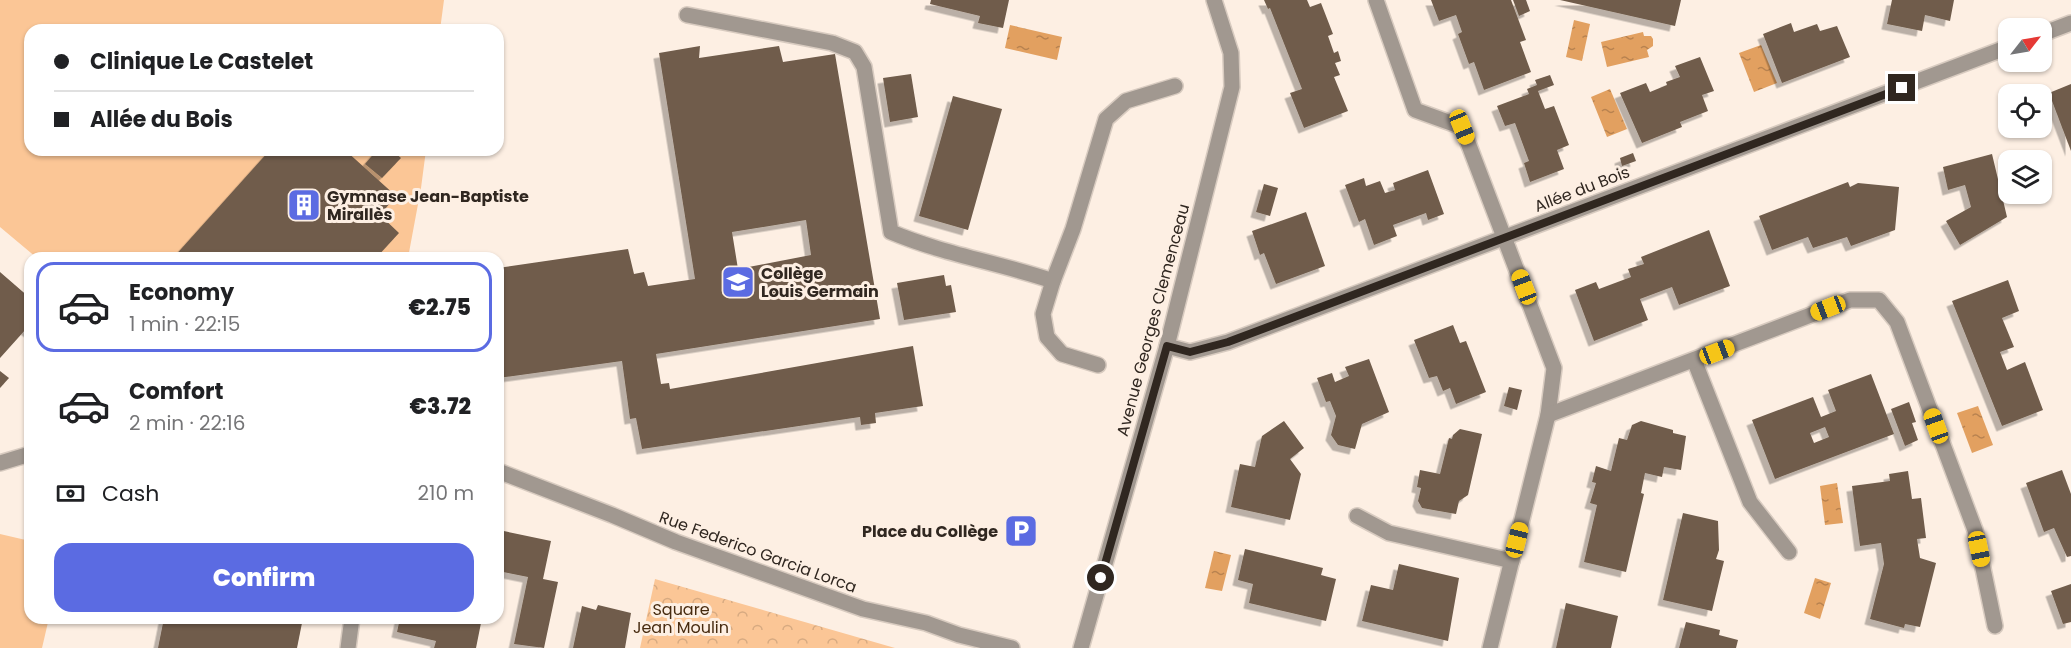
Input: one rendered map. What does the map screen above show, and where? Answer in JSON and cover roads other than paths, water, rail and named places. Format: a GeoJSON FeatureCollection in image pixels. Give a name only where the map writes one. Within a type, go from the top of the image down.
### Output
{"type":"FeatureCollection","features":[{"type":"Feature","properties":{"kind":"street","name":"Avenue Georges Clemenceau"},"geometry":{"type":"LineString","coordinates":[[1081,648],[1167,346],[1232,87],[1231,52],[1214,0]]}},
{"type":"Feature","properties":{"kind":"street"},"geometry":{"type":"LineString","coordinates":[[1376,0],[1415,110],[1462,127],[1554,368],[1548,415],[1490,648]]}},
{"type":"Feature","properties":{"kind":"street"},"geometry":{"type":"LineString","coordinates":[[687,15],[832,43],[855,52],[864,67],[891,232],[910,240],[1053,280]]}},
{"type":"Feature","properties":{"kind":"street"},"geometry":{"type":"LineString","coordinates":[[2052,30],[2071,23]]}},
{"type":"Feature","properties":{"kind":"street","name":"Allée du Bois"},"geometry":{"type":"LineString","coordinates":[[1167,346],[1190,352],[1228,342],[1998,51]]}},
{"type":"Feature","properties":{"kind":"street"},"geometry":{"type":"LineString","coordinates":[[1098,365],[1062,354],[1047,337],[1043,314],[1053,280],[1073,229],[1106,119],[1126,101],[1175,86]]}},
{"type":"Feature","properties":{"kind":"street"},"geometry":{"type":"LineString","coordinates":[[1548,415],[1850,300],[1879,300],[1897,322],[1975,530],[1995,626]]}},
{"type":"Feature","properties":{"kind":"street"},"geometry":{"type":"LineString","coordinates":[[1694,360],[1750,502],[1789,552]]}},
{"type":"Feature","properties":{"kind":"street"},"geometry":{"type":"LineString","coordinates":[[0,463],[24,456]]}},
{"type":"Feature","properties":{"kind":"street","name":"Rue Federico Garcia Lorca"},"geometry":{"type":"LineString","coordinates":[[504,473],[592,506],[676,542],[863,609],[926,623],[959,635],[1012,648]]}},
{"type":"Feature","properties":{"kind":"street"},"geometry":{"type":"LineString","coordinates":[[1357,516],[1389,533],[1512,561]]}},
{"type":"Feature","properties":{"kind":"street"},"geometry":{"type":"LineString","coordinates":[[348,648],[351,624]]}},
{"type":"Feature","properties":{"kind":"water"},"geometry":{"type":"Polygon","coordinates":[[[1574,20],[1590,24],[1582,61],[1566,57],[1574,20]]]}},
{"type":"Feature","properties":{"kind":"water"},"geometry":{"type":"Polygon","coordinates":[[[1010,25],[1062,37],[1057,60],[1005,48],[1010,25]]]}},
{"type":"Feature","properties":{"kind":"water"},"geometry":{"type":"Polygon","coordinates":[[[1643,32],[1644,36],[1651,36],[1653,39],[1653,46],[1647,50],[1649,57],[1607,67],[1601,42],[1643,32]]]}},
{"type":"Feature","properties":{"kind":"water"},"geometry":{"type":"Polygon","coordinates":[[[1761,45],[1777,83],[1754,92],[1739,53],[1761,45]]]}},
{"type":"Feature","properties":{"kind":"water"},"geometry":{"type":"Polygon","coordinates":[[[1610,89],[1627,129],[1607,137],[1591,97],[1610,89]]]}},
{"type":"Feature","properties":{"kind":"water"},"geometry":{"type":"Polygon","coordinates":[[[1978,406],[1993,445],[1972,453],[1957,413],[1978,406]]]}},
{"type":"Feature","properties":{"kind":"water"},"geometry":{"type":"Polygon","coordinates":[[[1837,483],[1843,523],[1825,525],[1820,486],[1837,483]]]}},
{"type":"Feature","properties":{"kind":"water"},"geometry":{"type":"Polygon","coordinates":[[[1214,551],[1231,555],[1222,591],[1205,588],[1214,551]]]}},
{"type":"Feature","properties":{"kind":"water"},"geometry":{"type":"Polygon","coordinates":[[[1815,578],[1831,583],[1820,619],[1804,613],[1815,578]]]}},
{"type":"Feature","properties":{"kind":"place","name":"Gymnase Jean-Baptiste Mirallès"},"geometry":{"type":"Point","coordinates":[304,205]}},
{"type":"Feature","properties":{"kind":"place","name":"Collège Louis Germain"},"geometry":{"type":"Point","coordinates":[738,282]}},
{"type":"Feature","properties":{"kind":"place","name":"Place du Collège"},"geometry":{"type":"Point","coordinates":[1021,531]}},
{"type":"Feature","properties":{"kind":"park label","name":"Square Jean Moulin"},"geometry":{"type":"Point","coordinates":[681,618]}}]}
